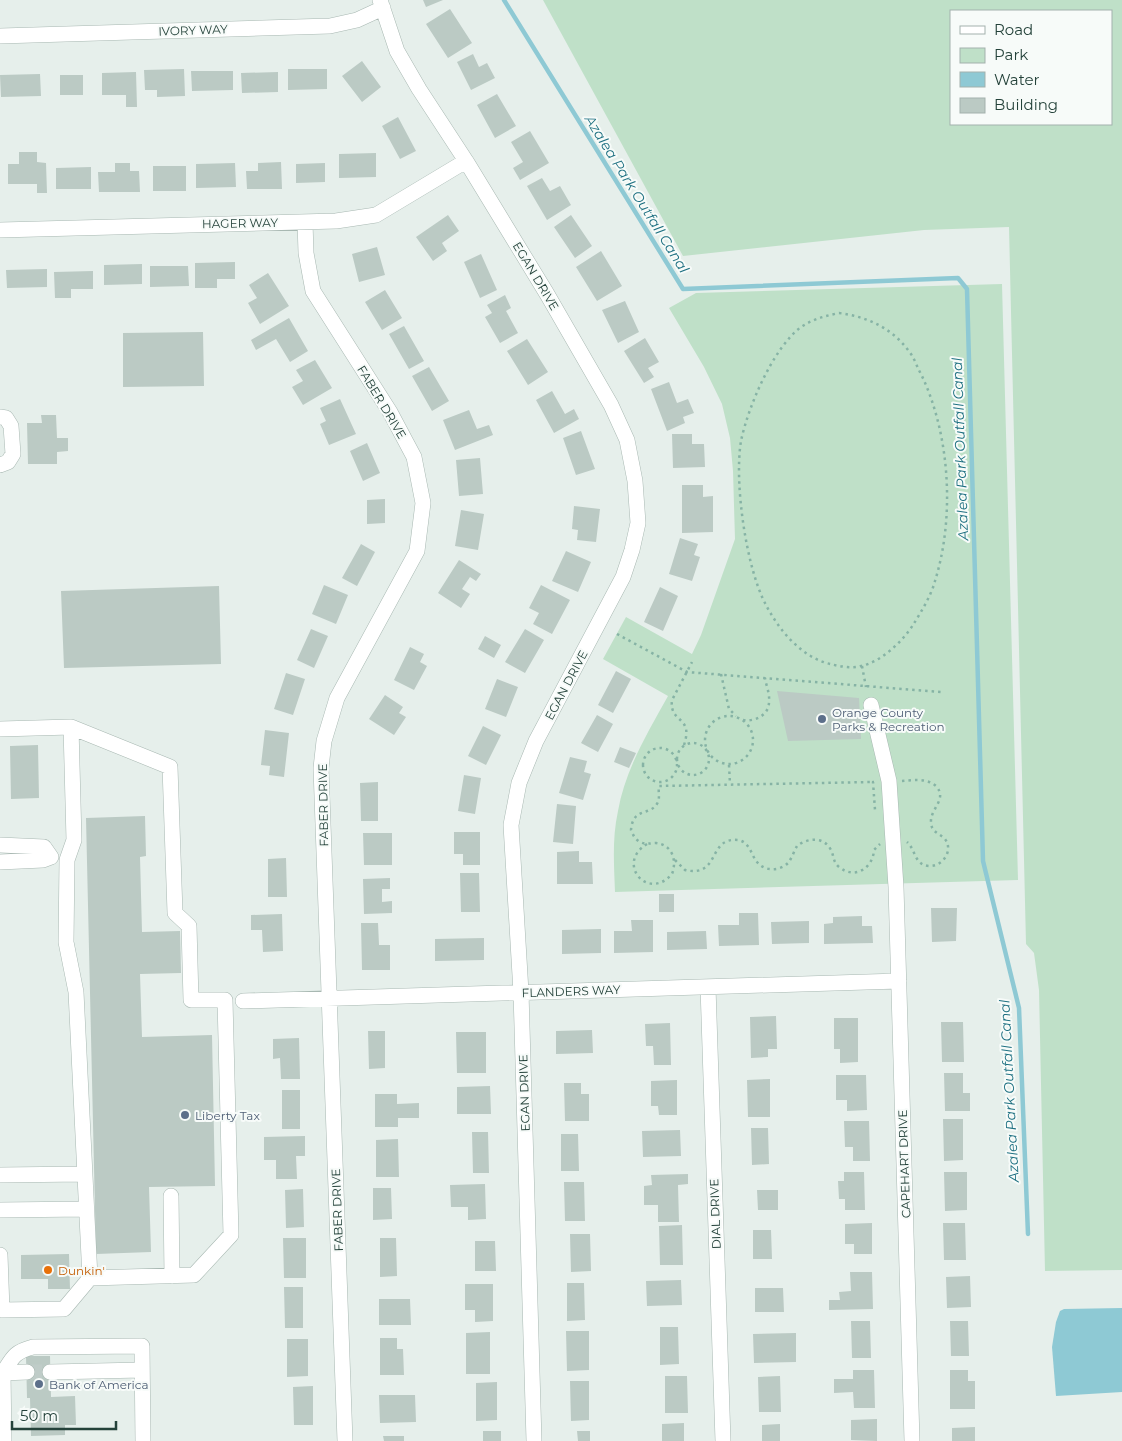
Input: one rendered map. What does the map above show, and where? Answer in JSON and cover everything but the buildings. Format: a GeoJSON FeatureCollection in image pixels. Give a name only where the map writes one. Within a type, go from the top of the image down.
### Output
{"type":"FeatureCollection","features":[{"type":"Feature","properties":{"kind":"street","name":"IVORY WAY"},"geometry":{"type":"LineString","coordinates":[[0,36],[330,26],[357,20],[382,4]]}},
{"type":"Feature","properties":{"kind":"street","name":"EGAN DRIVE"},"geometry":{"type":"LineString","coordinates":[[382,4],[398,51],[419,89],[466,161],[547,294],[615,414],[627,440],[635,481],[638,523],[632,550],[623,576],[536,741],[519,783],[511,825],[521,992],[534,1441]]}},
{"type":"Feature","properties":{"kind":"street","name":"HAGER WAY"},"geometry":{"type":"LineString","coordinates":[[0,230],[336,221],[376,215],[466,161]]}},
{"type":"Feature","properties":{"kind":"street","name":"FABER DRIVE"},"geometry":{"type":"LineString","coordinates":[[305,222],[306,253],[313,291],[390,412],[414,457],[423,503],[417,550],[337,698],[324,741],[320,768],[345,1441]]}},
{"type":"Feature","properties":{"kind":"street"},"geometry":{"type":"LineString","coordinates":[[0,417],[6,418],[11,426],[13,454],[8,462],[0,465]]}},
{"type":"Feature","properties":{"kind":"street","name":"CAPEHART DRIVE"},"geometry":{"type":"LineString","coordinates":[[872,705],[889,781],[896,887],[912,1441]]}},
{"type":"Feature","properties":{"kind":"street"},"geometry":{"type":"LineString","coordinates":[[0,729],[71,727],[170,767],[175,913],[189,926],[190,1000],[225,1000],[231,1235],[194,1275],[90,1278]]}},
{"type":"Feature","properties":{"kind":"street"},"geometry":{"type":"LineString","coordinates":[[0,1255],[2,1310],[64,1309],[90,1278],[76,992],[66,942],[66,860],[74,840],[71,727]]}},
{"type":"Feature","properties":{"kind":"street"},"geometry":{"type":"LineString","coordinates":[[0,845],[44,847],[50,856],[66,860]]}},
{"type":"Feature","properties":{"kind":"street"},"geometry":{"type":"LineString","coordinates":[[0,862],[43,860],[50,856]]}},
{"type":"Feature","properties":{"kind":"street","name":"FLANDERS WAY"},"geometry":{"type":"LineString","coordinates":[[243,1000],[899,981]]}},
{"type":"Feature","properties":{"kind":"street","name":"DIAL DRIVE"},"geometry":{"type":"LineString","coordinates":[[708,987],[723,1441]]}},
{"type":"Feature","properties":{"kind":"street"},"geometry":{"type":"LineString","coordinates":[[0,1175],[84,1174]]}},
{"type":"Feature","properties":{"kind":"street"},"geometry":{"type":"LineString","coordinates":[[171,1196],[172,1276]]}},
{"type":"Feature","properties":{"kind":"street"},"geometry":{"type":"LineString","coordinates":[[0,1210],[86,1209]]}},
{"type":"Feature","properties":{"kind":"street"},"geometry":{"type":"LineString","coordinates":[[4,1441],[2,1373],[20,1350],[33,1347],[142,1346],[143,1441]]}},
{"type":"Feature","properties":{"kind":"street"},"geometry":{"type":"LineString","coordinates":[[50,1372],[142,1370]]}},
{"type":"Feature","properties":{"kind":"street"},"geometry":{"type":"LineString","coordinates":[[2,1373],[27,1372]]}},
{"type":"Feature","properties":{"kind":"path"},"geometry":{"type":"LineString","coordinates":[[839,312],[860,316],[878,324],[896,338],[910,353],[926,386],[937,416],[945,456],[947,480],[942,551],[935,583],[907,634],[889,652],[862,666],[841,667],[819,662],[804,652],[788,637],[765,604],[750,564],[739,480],[741,443],[746,422],[766,375],[786,342],[802,327],[816,318],[839,312]]}},
{"type":"Feature","properties":{"kind":"path"},"geometry":{"type":"LineString","coordinates":[[618,634],[687,672],[941,692]]}},
{"type":"Feature","properties":{"kind":"path"},"geometry":{"type":"LineString","coordinates":[[655,782],[660,783],[671,779],[675,775],[677,754],[684,745],[688,733],[686,727],[672,710],[671,705],[692,662]]}},
{"type":"Feature","properties":{"kind":"path"},"geometry":{"type":"LineString","coordinates":[[862,666],[866,687]]}},
{"type":"Feature","properties":{"kind":"path"},"geometry":{"type":"LineString","coordinates":[[684,745],[690,743],[700,744],[721,764],[730,765],[744,759],[752,746],[753,738],[750,730],[729,709],[721,674]]}},
{"type":"Feature","properties":{"kind":"path"},"geometry":{"type":"LineString","coordinates":[[659,786],[922,780],[930,782],[940,792],[940,800],[932,814],[931,823],[933,829],[945,839],[948,846],[944,860],[938,865],[929,866],[921,864],[915,858],[910,845],[906,841],[886,842],[879,844],[874,850],[874,859],[869,866],[861,872],[848,872],[839,867],[834,861],[831,849],[819,840],[813,839],[797,846],[788,863],[778,869],[768,869],[756,862],[747,845],[742,841],[736,840],[720,845],[711,863],[705,869],[698,872],[685,870],[675,860],[668,848],[661,844],[647,844],[636,840],[631,830],[631,823],[639,813],[651,809],[659,800],[659,786],[649,779],[643,770],[644,759],[651,750],[663,748],[668,750],[673,753],[677,764],[684,773],[694,776],[700,775],[708,768],[710,757],[704,738],[706,730],[711,724],[724,716],[753,720],[765,713],[770,700],[764,678]]}},
{"type":"Feature","properties":{"kind":"path"},"geometry":{"type":"LineString","coordinates":[[730,765],[730,784]]}},
{"type":"Feature","properties":{"kind":"path"},"geometry":{"type":"LineString","coordinates":[[873,782],[876,818]]}},
{"type":"Feature","properties":{"kind":"path"},"geometry":{"type":"LineString","coordinates":[[647,844],[641,848],[634,859],[635,871],[643,881],[654,884],[668,879],[672,874],[675,860]]}},
{"type":"Feature","properties":{"kind":"green space"},"geometry":{"type":"Polygon","coordinates":[[[543,0],[1122,0],[1122,1270],[1045,1271],[1039,990],[1034,953],[1026,944],[1009,227],[924,230],[683,256],[543,0]]]}},
{"type":"Feature","properties":{"kind":"green space"},"geometry":{"type":"Polygon","coordinates":[[[1002,284],[1018,880],[615,892],[614,841],[621,796],[638,752],[668,696],[603,659],[626,617],[692,654],[701,635],[735,539],[730,438],[722,404],[704,367],[669,308],[696,293],[1002,284]]]}},
{"type":"Feature","properties":{"kind":"water"},"geometry":{"type":"Polygon","coordinates":[[[1122,1308],[1122,1392],[1056,1396],[1052,1347],[1056,1322],[1060,1311],[1064,1309],[1122,1308]]]}},
{"type":"Feature","properties":{"kind":"waterway","name":"Azalea Park Outfall Canal"},"geometry":{"type":"LineString","coordinates":[[504,0],[683,289],[958,278],[967,289],[983,861],[1019,1008],[1028,1234]]}},
{"type":"Feature","properties":{"kind":"tunnel"},"geometry":{"type":"LineString","coordinates":[[27,1372],[50,1372]]}},
{"type":"Feature","properties":{"kind":"place","name":"Orange County Parks & Recreation"},"geometry":{"type":"Point","coordinates":[822,719]}},
{"type":"Feature","properties":{"kind":"place","name":"Liberty Tax"},"geometry":{"type":"Point","coordinates":[185,1115]}},
{"type":"Feature","properties":{"kind":"place","name":"Dunkin'"},"geometry":{"type":"Point","coordinates":[48,1270]}},
{"type":"Feature","properties":{"kind":"place","name":"Bank of America"},"geometry":{"type":"Point","coordinates":[39,1384]}}]}
